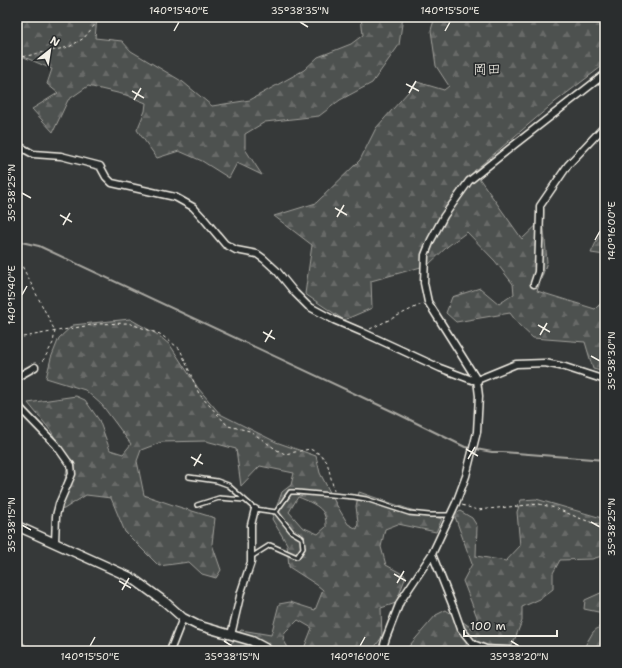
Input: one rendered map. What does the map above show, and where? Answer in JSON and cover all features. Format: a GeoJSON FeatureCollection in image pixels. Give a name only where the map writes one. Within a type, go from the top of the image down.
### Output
{"type":"FeatureCollection","features":[{"type":"Feature","properties":{"kind":"street"},"geometry":{"type":"LineString","coordinates":[[382,651],[400,602],[432,554],[449,515],[456,503],[466,476],[477,432],[479,396],[477,380],[428,302],[424,283],[425,255],[444,216],[469,181],[605,74]]}},
{"type":"Feature","properties":{"kind":"street"},"geometry":{"type":"LineString","coordinates":[[534,284],[538,272],[540,206],[568,165],[603,128],[605,122]]}},
{"type":"Feature","properties":{"kind":"street"},"geometry":{"type":"LineString","coordinates":[[17,145],[33,154],[61,156],[100,166],[106,178],[112,183],[176,197],[193,207],[225,244],[236,250],[257,254],[264,259],[277,271],[308,306],[334,320],[440,368],[472,380],[477,380],[516,364],[546,363],[566,367],[605,380]]}},
{"type":"Feature","properties":{"kind":"street"},"geometry":{"type":"LineString","coordinates":[[17,379],[19,376],[35,367]]}},
{"type":"Feature","properties":{"kind":"street"},"geometry":{"type":"LineString","coordinates":[[17,402],[21,409],[56,445],[71,465],[72,474],[59,504],[56,516],[56,542]]}},
{"type":"Feature","properties":{"kind":"street"},"geometry":{"type":"LineString","coordinates":[[231,635],[241,592],[251,562],[251,525],[255,509]]}},
{"type":"Feature","properties":{"kind":"street"},"geometry":{"type":"LineString","coordinates":[[17,526],[56,542],[132,578],[165,602],[183,618],[197,625],[252,641],[268,651]]}},
{"type":"Feature","properties":{"kind":"street"},"geometry":{"type":"LineString","coordinates":[[432,554],[461,629],[473,644],[486,649],[520,651]]}},
{"type":"Feature","properties":{"kind":"street"},"geometry":{"type":"LineString","coordinates":[[170,651],[183,618]]}},
{"type":"Feature","properties":{"kind":"lane"},"geometry":{"type":"LineString","coordinates":[[189,477],[217,481],[228,485],[255,509],[276,512],[292,532],[302,538],[303,548],[297,557],[270,545],[251,556]]}},
{"type":"Feature","properties":{"kind":"lane"},"geometry":{"type":"LineString","coordinates":[[276,512],[290,492],[336,495],[366,499],[409,513],[449,515]]}},
{"type":"Feature","properties":{"kind":"lane"},"geometry":{"type":"LineString","coordinates":[[197,505],[218,498],[244,500]]}},
{"type":"Feature","properties":{"kind":"path"},"geometry":{"type":"LineString","coordinates":[[17,58],[69,47],[84,38],[101,17]]}},
{"type":"Feature","properties":{"kind":"path"},"geometry":{"type":"LineString","coordinates":[[17,256],[55,331],[53,343],[44,359],[35,367]]}},
{"type":"Feature","properties":{"kind":"path"},"geometry":{"type":"LineString","coordinates":[[362,332],[428,302]]}},
{"type":"Feature","properties":{"kind":"path"},"geometry":{"type":"LineString","coordinates":[[17,338],[97,324],[128,323],[160,334],[180,349],[198,394],[228,426],[250,431],[285,454],[310,449],[320,454],[327,462],[336,495]]}},
{"type":"Feature","properties":{"kind":"path"},"geometry":{"type":"LineString","coordinates":[[456,503],[477,510],[539,504],[555,508],[593,523],[605,525]]}},
{"type":"Feature","properties":{"kind":"path"},"geometry":{"type":"LineString","coordinates":[[17,641],[41,651]]}},
{"type":"Feature","properties":{"kind":"green space"},"geometry":{"type":"Polygon","coordinates":[[[17,17],[97,17],[95,38],[122,41],[131,51],[183,82],[212,106],[250,100],[304,70],[318,57],[351,44],[363,35],[361,17],[403,17],[399,45],[372,83],[340,100],[319,116],[265,122],[245,134],[245,149],[262,175],[237,163],[229,178],[202,161],[179,151],[157,158],[137,130],[145,111],[146,103],[126,95],[88,86],[68,100],[53,132],[32,109],[58,93],[47,84],[52,69],[17,54],[17,17]]]}},
{"type":"Feature","properties":{"kind":"green space"},"geometry":{"type":"Polygon","coordinates":[[[435,17],[605,17],[605,64],[555,102],[474,171],[522,239],[543,219],[547,262],[537,291],[595,309],[605,299],[605,372],[593,369],[585,342],[533,338],[519,325],[510,313],[456,322],[446,313],[452,297],[480,288],[499,304],[514,294],[513,284],[495,261],[467,232],[448,246],[428,265],[371,281],[372,308],[344,320],[305,294],[312,245],[274,216],[316,203],[360,160],[376,128],[417,82],[444,90],[449,86],[436,66],[431,30],[435,17]]]}},
{"type":"Feature","properties":{"kind":"green space"},"geometry":{"type":"Polygon","coordinates":[[[605,223],[605,255],[591,253],[605,223]]]}},
{"type":"Feature","properties":{"kind":"green space"},"geometry":{"type":"Polygon","coordinates":[[[130,319],[158,335],[170,345],[198,388],[220,414],[276,442],[316,456],[320,473],[336,504],[348,524],[357,529],[358,523],[356,506],[359,492],[442,519],[436,532],[398,524],[385,529],[381,547],[386,565],[406,576],[396,603],[381,608],[382,637],[372,651],[303,651],[312,628],[298,620],[285,633],[283,639],[290,651],[228,651],[241,630],[271,635],[279,604],[290,602],[315,610],[323,590],[289,567],[287,544],[272,519],[282,492],[291,485],[294,473],[260,466],[241,486],[236,449],[206,441],[162,442],[141,450],[137,461],[144,495],[215,518],[212,544],[221,570],[216,578],[202,574],[189,562],[159,566],[125,532],[111,498],[86,495],[64,509],[54,511],[65,480],[68,462],[51,431],[28,403],[76,396],[85,400],[99,420],[110,450],[123,454],[131,444],[102,405],[85,390],[46,378],[51,358],[59,338],[73,325],[130,319]],[[298,497],[289,512],[302,527],[318,534],[326,527],[326,519],[324,514],[317,506],[298,497]]]}},
{"type":"Feature","properties":{"kind":"green space"},"geometry":{"type":"Polygon","coordinates":[[[536,499],[605,519],[605,555],[592,559],[560,560],[553,573],[553,589],[540,599],[522,607],[522,621],[512,646],[487,646],[481,651],[406,651],[436,615],[446,610],[473,629],[478,625],[477,617],[463,581],[472,564],[454,514],[460,511],[472,518],[477,526],[476,556],[506,561],[520,546],[517,512],[521,500],[536,499]]]}},
{"type":"Feature","properties":{"kind":"green space"},"geometry":{"type":"Polygon","coordinates":[[[605,591],[605,622],[603,613],[584,609],[585,600],[605,591]]]}},
{"type":"Feature","properties":{"kind":"green space"},"geometry":{"type":"Polygon","coordinates":[[[605,622],[605,651],[582,651],[593,632],[605,622]]]}},
{"type":"Feature","properties":{"kind":"waterway"},"geometry":{"type":"LineString","coordinates":[[17,241],[39,246],[396,413],[465,447],[492,452],[605,460]]}},
{"type":"Feature","properties":{"kind":"district","name":"岡田"},"geometry":{"type":"Point","coordinates":[487,69]}}]}
